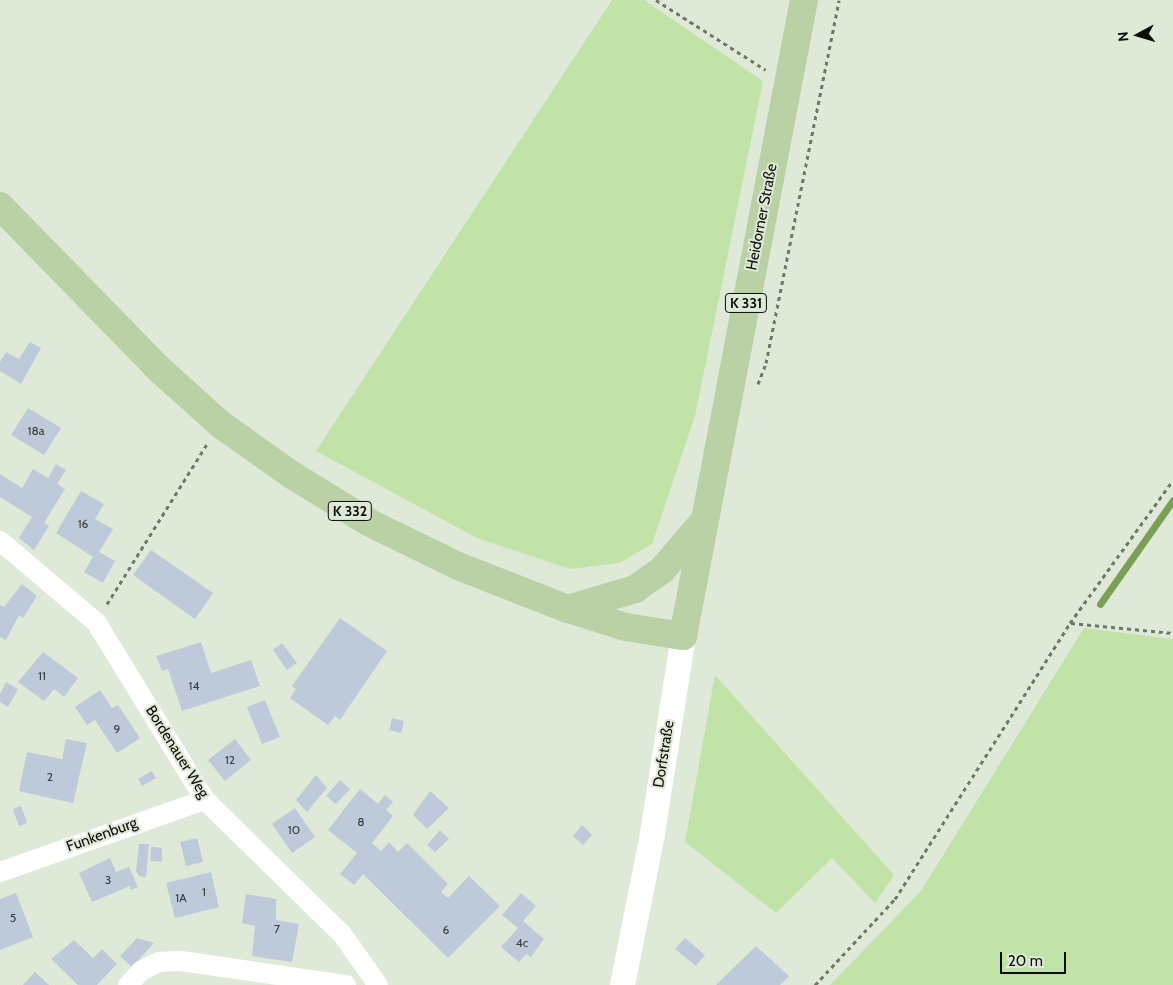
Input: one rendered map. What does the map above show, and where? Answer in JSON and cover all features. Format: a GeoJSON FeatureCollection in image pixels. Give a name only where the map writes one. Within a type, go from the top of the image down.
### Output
{"type":"FeatureCollection","features":[{"type":"Feature","properties":{"kind":"main road","name":"Heidorner Straße"},"geometry":{"type":"LineString","coordinates":[[703,522],[804,0]]}},
{"type":"Feature","properties":{"kind":"main road","name":"K 332"},"geometry":{"type":"LineString","coordinates":[[0,206],[159,369],[220,424],[370,523],[458,566],[568,609],[626,627],[683,636]]}},
{"type":"Feature","properties":{"kind":"main road"},"geometry":{"type":"LineString","coordinates":[[568,609],[635,589],[662,570],[703,522]]}},
{"type":"Feature","properties":{"kind":"main road","name":"Dorfstraße"},"geometry":{"type":"LineString","coordinates":[[683,636],[703,522]]}},
{"type":"Feature","properties":{"kind":"street","name":"Bordenauer Weg"},"geometry":{"type":"LineString","coordinates":[[0,540],[96,622],[205,800],[342,934],[377,982]]}},
{"type":"Feature","properties":{"kind":"street","name":"Dorfstraße"},"geometry":{"type":"LineString","coordinates":[[622,985],[652,833],[683,636]]}},
{"type":"Feature","properties":{"kind":"street","name":"Funkenburg"},"geometry":{"type":"LineString","coordinates":[[0,872],[205,800]]}},
{"type":"Feature","properties":{"kind":"street"},"geometry":{"type":"LineString","coordinates":[[128,985],[141,971],[153,965],[181,961],[346,985]]}},
{"type":"Feature","properties":{"kind":"street"},"geometry":{"type":"LineString","coordinates":[[354,985],[377,982]]}},
{"type":"Feature","properties":{"kind":"path"},"geometry":{"type":"LineString","coordinates":[[656,0],[788,84]]}},
{"type":"Feature","properties":{"kind":"path"},"geometry":{"type":"LineString","coordinates":[[96,622],[220,424]]}},
{"type":"Feature","properties":{"kind":"path"},"geometry":{"type":"LineString","coordinates":[[816,985],[895,899],[1070,623],[1173,480]]}},
{"type":"Feature","properties":{"kind":"path"},"geometry":{"type":"LineString","coordinates":[[1070,623],[1173,633]]}},
{"type":"Feature","properties":{"kind":"green space"},"geometry":{"type":"Polygon","coordinates":[[[612,0],[644,0],[763,81],[695,416],[652,544],[619,563],[570,569],[477,538],[316,451],[612,0]]]}},
{"type":"Feature","properties":{"kind":"green space"},"geometry":{"type":"Polygon","coordinates":[[[1084,628],[1173,639],[1173,985],[830,985],[921,891],[1084,628]]]}},
{"type":"Feature","properties":{"kind":"green space"},"geometry":{"type":"Polygon","coordinates":[[[715,675],[894,875],[875,903],[832,858],[776,913],[685,842],[715,675]]]}},
{"type":"Feature","properties":{"kind":"building"},"geometry":{"type":"Polygon","coordinates":[[[30,342],[41,348],[21,384],[0,371],[0,362],[6,352],[19,359],[30,342]]]}},
{"type":"Feature","properties":{"kind":"building"},"geometry":{"type":"Polygon","coordinates":[[[28,408],[61,428],[44,455],[11,435],[28,408]]]}},
{"type":"Feature","properties":{"kind":"building"},"geometry":{"type":"Polygon","coordinates":[[[56,464],[66,470],[57,484],[65,489],[44,523],[49,526],[34,550],[19,538],[32,517],[0,497],[0,474],[22,488],[33,469],[48,478],[56,464]]]}},
{"type":"Feature","properties":{"kind":"building"},"geometry":{"type":"Polygon","coordinates":[[[81,491],[104,504],[95,519],[113,529],[99,552],[115,561],[103,583],[84,572],[93,557],[56,533],[81,491]]]}},
{"type":"Feature","properties":{"kind":"building"},"geometry":{"type":"Polygon","coordinates":[[[151,550],[213,593],[195,619],[133,575],[151,550]]]}},
{"type":"Feature","properties":{"kind":"building"},"geometry":{"type":"Polygon","coordinates":[[[22,584],[37,596],[23,618],[19,615],[6,640],[0,637],[0,605],[4,607],[22,584]]]}},
{"type":"Feature","properties":{"kind":"building"},"geometry":{"type":"Polygon","coordinates":[[[340,618],[387,651],[340,720],[335,716],[328,725],[290,698],[296,689],[292,686],[340,618]]]}},
{"type":"Feature","properties":{"kind":"building"},"geometry":{"type":"Polygon","coordinates":[[[201,642],[211,673],[251,660],[260,686],[182,711],[168,669],[162,671],[156,656],[201,642]]]}},
{"type":"Feature","properties":{"kind":"building"},"geometry":{"type":"Polygon","coordinates":[[[282,643],[297,663],[287,670],[273,650],[282,643]]]}},
{"type":"Feature","properties":{"kind":"building"},"geometry":{"type":"Polygon","coordinates":[[[43,652],[78,678],[64,697],[54,689],[44,701],[18,682],[43,652]]]}},
{"type":"Feature","properties":{"kind":"building"},"geometry":{"type":"Polygon","coordinates":[[[6,682],[18,689],[8,707],[0,702],[0,694],[6,682]]]}},
{"type":"Feature","properties":{"kind":"building"},"geometry":{"type":"Polygon","coordinates":[[[100,690],[112,708],[118,705],[140,738],[117,753],[95,720],[87,725],[75,707],[100,690]]]}},
{"type":"Feature","properties":{"kind":"building"},"geometry":{"type":"Polygon","coordinates":[[[265,700],[280,737],[262,744],[247,707],[265,700]]]}},
{"type":"Feature","properties":{"kind":"building"},"geometry":{"type":"Polygon","coordinates":[[[392,718],[404,721],[401,733],[389,730],[392,718]]]}},
{"type":"Feature","properties":{"kind":"building"},"geometry":{"type":"Polygon","coordinates":[[[66,739],[87,743],[73,803],[19,791],[27,752],[62,759],[66,739]]]}},
{"type":"Feature","properties":{"kind":"building"},"geometry":{"type":"Polygon","coordinates":[[[235,739],[251,760],[225,781],[208,760],[235,739]]]}},
{"type":"Feature","properties":{"kind":"building"},"geometry":{"type":"Polygon","coordinates":[[[152,771],[156,778],[142,786],[138,779],[152,771]]]}},
{"type":"Feature","properties":{"kind":"building"},"geometry":{"type":"Polygon","coordinates":[[[316,775],[327,788],[307,812],[296,800],[316,775]]]}},
{"type":"Feature","properties":{"kind":"building"},"geometry":{"type":"Polygon","coordinates":[[[340,780],[350,789],[336,804],[326,796],[340,780]]]}},
{"type":"Feature","properties":{"kind":"building"},"geometry":{"type":"Polygon","coordinates":[[[360,789],[378,804],[385,795],[393,802],[386,810],[393,816],[372,843],[381,851],[389,842],[398,852],[407,843],[448,884],[441,892],[448,898],[469,876],[500,906],[448,958],[363,874],[354,885],[340,874],[357,853],[328,830],[360,789]]]}},
{"type":"Feature","properties":{"kind":"building"},"geometry":{"type":"Polygon","coordinates":[[[430,791],[449,808],[427,829],[413,815],[430,791]]]}},
{"type":"Feature","properties":{"kind":"building"},"geometry":{"type":"Polygon","coordinates":[[[21,806],[27,823],[19,826],[13,809],[21,806]]]}},
{"type":"Feature","properties":{"kind":"building"},"geometry":{"type":"Polygon","coordinates":[[[295,808],[315,837],[292,853],[272,824],[295,808]]]}},
{"type":"Feature","properties":{"kind":"building"},"geometry":{"type":"Polygon","coordinates":[[[582,825],[592,835],[583,845],[573,836],[582,825]]]}},
{"type":"Feature","properties":{"kind":"building"},"geometry":{"type":"Polygon","coordinates":[[[440,830],[449,839],[435,852],[427,845],[440,830]]]}},
{"type":"Feature","properties":{"kind":"building"},"geometry":{"type":"Polygon","coordinates":[[[197,838],[203,862],[186,866],[180,842],[197,838]]]}},
{"type":"Feature","properties":{"kind":"building"},"geometry":{"type":"Polygon","coordinates":[[[139,844],[149,844],[146,877],[139,876],[136,871],[139,844]]]}},
{"type":"Feature","properties":{"kind":"building"},"geometry":{"type":"Polygon","coordinates":[[[151,847],[162,848],[162,862],[150,861],[151,847]]]}},
{"type":"Feature","properties":{"kind":"building"},"geometry":{"type":"Polygon","coordinates":[[[110,858],[116,872],[129,867],[138,887],[131,890],[130,886],[92,902],[79,873],[110,858]]]}},
{"type":"Feature","properties":{"kind":"building"},"geometry":{"type":"Polygon","coordinates":[[[211,872],[219,907],[175,918],[166,883],[211,872]]]}},
{"type":"Feature","properties":{"kind":"building"},"geometry":{"type":"Polygon","coordinates":[[[16,893],[33,937],[0,950],[0,899],[16,893]]]}},
{"type":"Feature","properties":{"kind":"building"},"geometry":{"type":"Polygon","coordinates":[[[521,893],[536,906],[523,921],[544,939],[531,957],[526,954],[519,962],[501,947],[518,928],[502,915],[521,893]]]}},
{"type":"Feature","properties":{"kind":"building"},"geometry":{"type":"Polygon","coordinates":[[[246,894],[276,899],[276,920],[299,924],[292,962],[252,956],[255,926],[242,923],[246,894]]]}},
{"type":"Feature","properties":{"kind":"building"},"geometry":{"type":"Polygon","coordinates":[[[137,938],[154,943],[132,967],[120,956],[137,938]]]}},
{"type":"Feature","properties":{"kind":"building"},"geometry":{"type":"Polygon","coordinates":[[[685,938],[705,955],[696,966],[675,949],[685,938]]]}},
{"type":"Feature","properties":{"kind":"building"},"geometry":{"type":"Polygon","coordinates":[[[74,940],[93,958],[102,949],[117,964],[97,985],[78,985],[51,959],[74,940]]]}},
{"type":"Feature","properties":{"kind":"building"},"geometry":{"type":"Polygon","coordinates":[[[756,946],[789,976],[780,985],[716,985],[756,946]]]}},
{"type":"Feature","properties":{"kind":"building"},"geometry":{"type":"Polygon","coordinates":[[[35,972],[49,985],[23,985],[35,972]]]}},
{"type":"Feature","properties":{"kind":"waterway"},"geometry":{"type":"LineString","coordinates":[[1100,604],[1173,500]]}}]}
